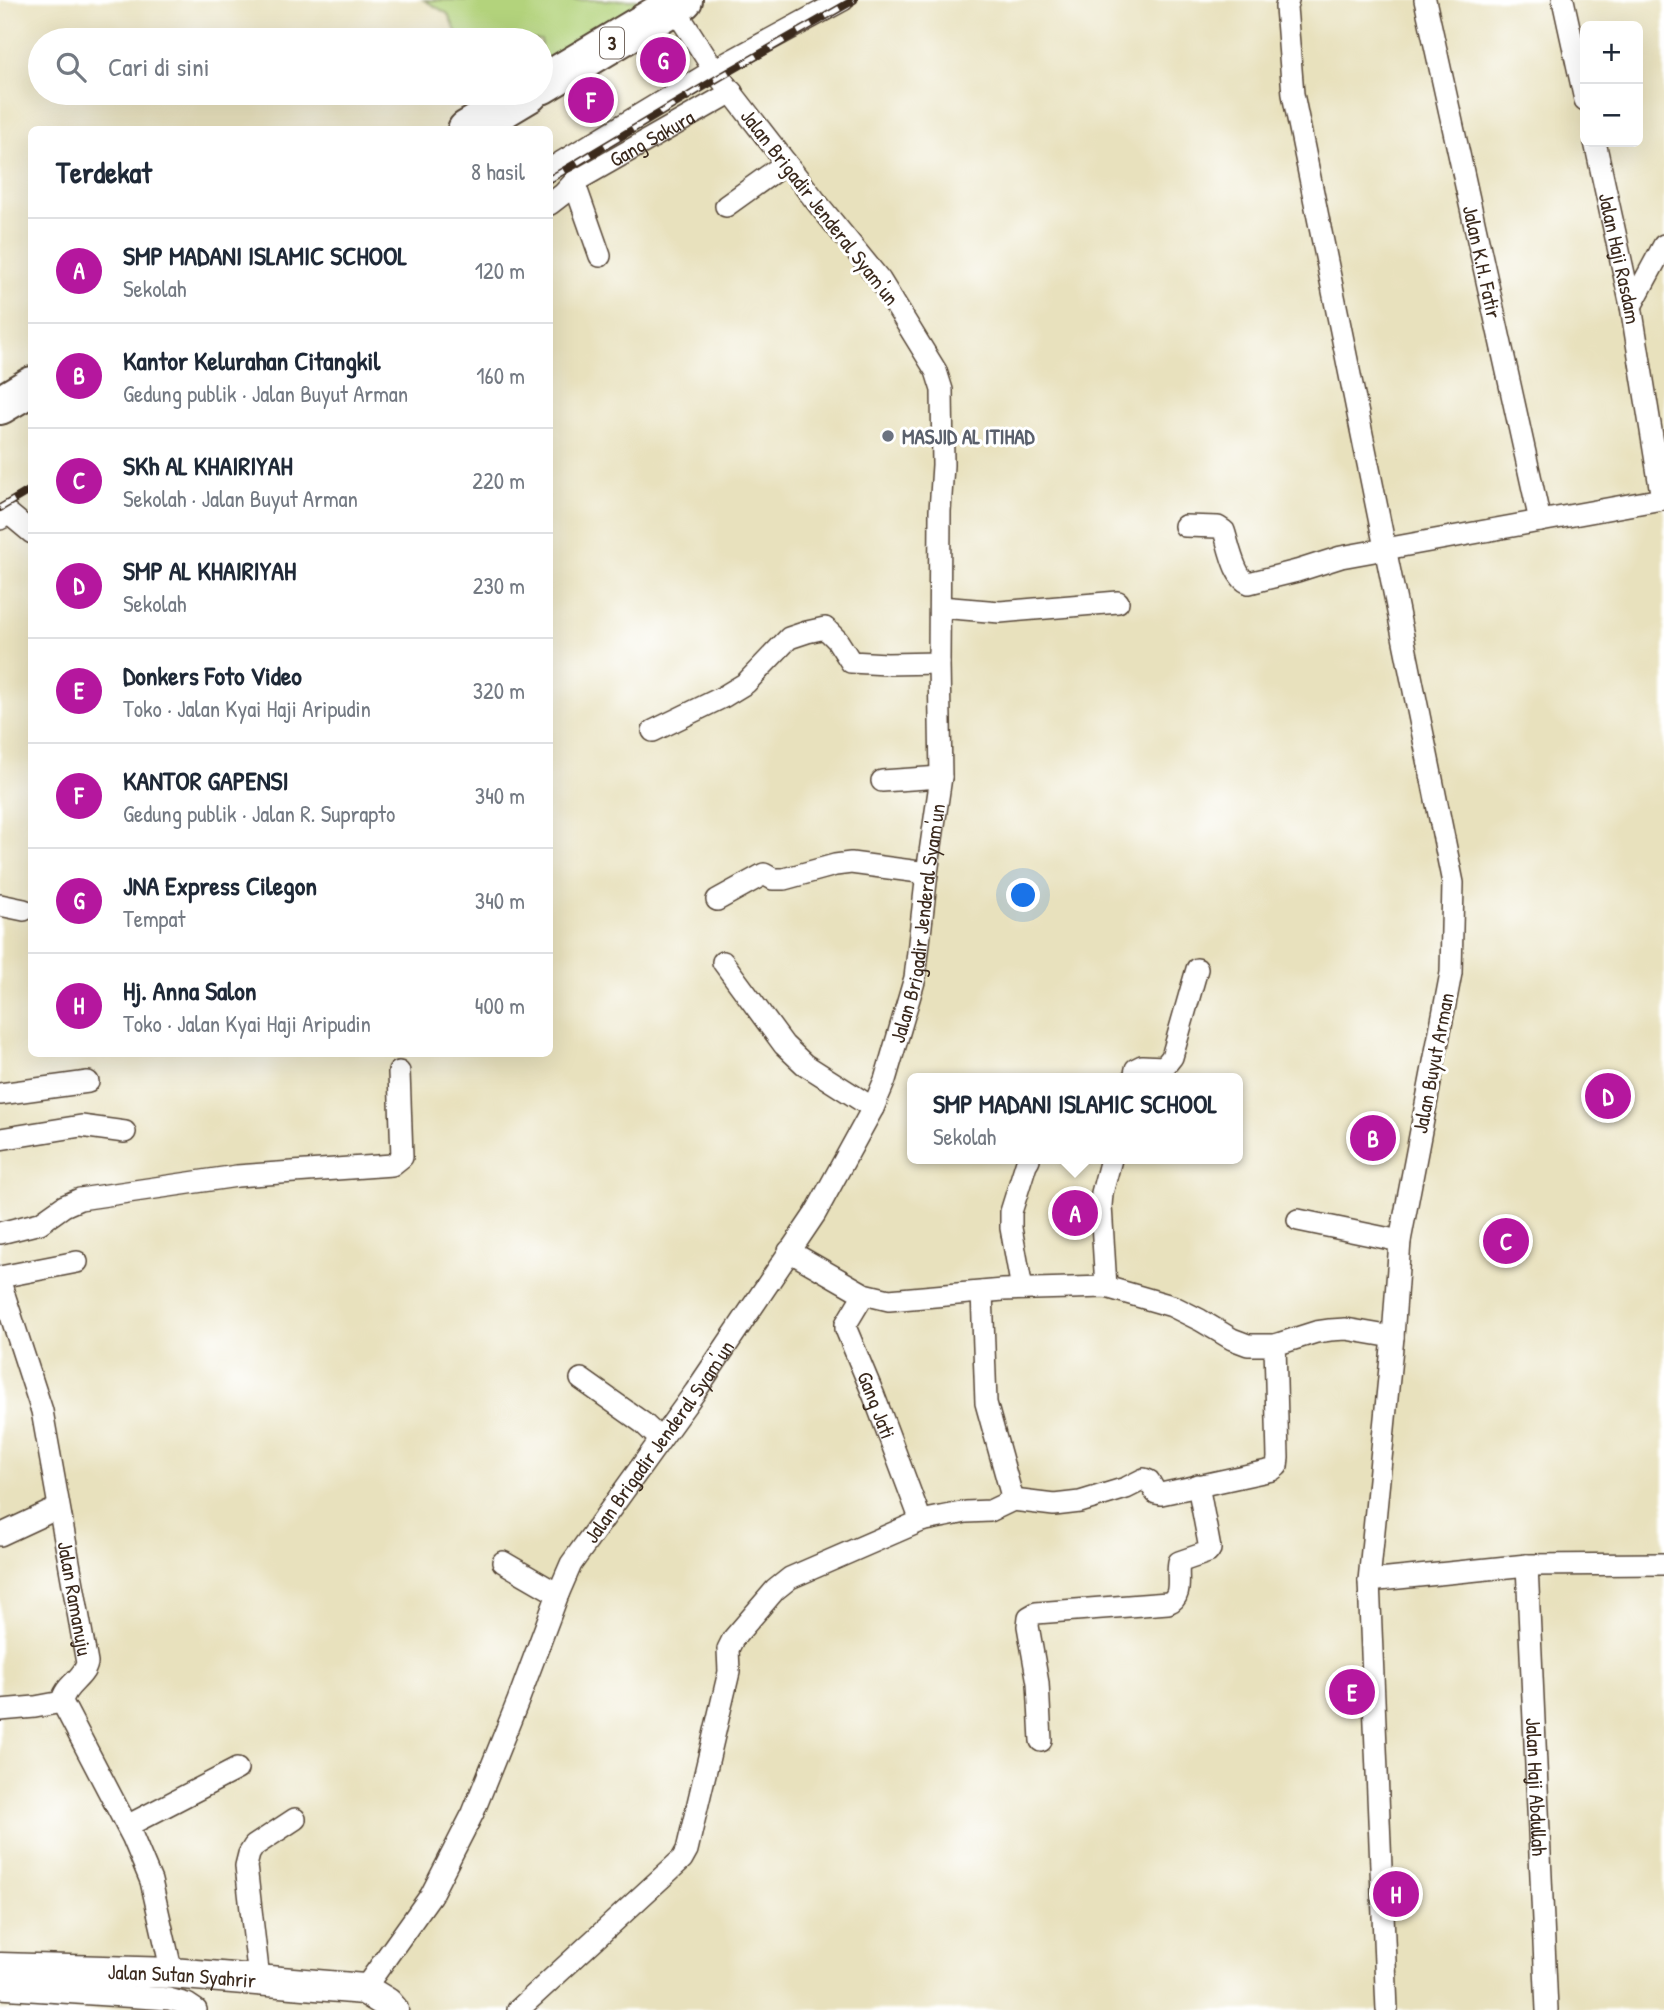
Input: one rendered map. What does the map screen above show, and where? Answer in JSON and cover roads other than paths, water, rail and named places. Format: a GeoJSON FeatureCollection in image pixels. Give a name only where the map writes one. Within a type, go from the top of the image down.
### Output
{"type":"FeatureCollection","features":[{"type":"Feature","properties":{"kind":"highway","name":"3"},"geometry":{"type":"LineString","coordinates":[[553,78],[678,3]]}},
{"type":"Feature","properties":{"kind":"highway"},"geometry":{"type":"LineString","coordinates":[[474,126],[509,105]]}},
{"type":"Feature","properties":{"kind":"highway"},"geometry":{"type":"LineString","coordinates":[[0,405],[28,388]]}},
{"type":"Feature","properties":{"kind":"street"},"geometry":{"type":"LineString","coordinates":[[553,167],[714,70],[844,0]]}},
{"type":"Feature","properties":{"kind":"street","name":"Jalan Buyut Arman"},"geometry":{"type":"LineString","coordinates":[[1288,0],[1286,7],[1293,94],[1453,883],[1451,973],[1400,1241],[1369,1581],[1387,2010]]}},
{"type":"Feature","properties":{"kind":"street","name":"Jalan K.H. Fatir"},"geometry":{"type":"LineString","coordinates":[[1425,0],[1540,521]]}},
{"type":"Feature","properties":{"kind":"street"},"geometry":{"type":"LineString","coordinates":[[1563,0],[1581,84]]}},
{"type":"Feature","properties":{"kind":"street","name":"Jalan Brigadir Jenderal Syam'un"},"geometry":{"type":"LineString","coordinates":[[364,1989],[431,1895],[473,1813],[571,1564],[695,1392],[815,1214],[873,1108],[885,1080],[915,978],[941,777],[939,663],[942,390],[936,372],[880,280],[714,70],[678,3]]}},
{"type":"Feature","properties":{"kind":"street","name":"Gang Sakura"},"geometry":{"type":"LineString","coordinates":[[553,202],[564,194],[573,182],[732,92]]}},
{"type":"Feature","properties":{"kind":"street","name":"Jalan Haji Rasdam"},"geometry":{"type":"LineString","coordinates":[[1596,147],[1631,306],[1663,500]]}},
{"type":"Feature","properties":{"kind":"street"},"geometry":{"type":"LineString","coordinates":[[726,206],[786,163]]}},
{"type":"Feature","properties":{"kind":"street"},"geometry":{"type":"LineString","coordinates":[[573,182],[600,256]]}},
{"type":"Feature","properties":{"kind":"street"},"geometry":{"type":"LineString","coordinates":[[1631,306],[1664,245]]}},
{"type":"Feature","properties":{"kind":"street"},"geometry":{"type":"LineString","coordinates":[[1185,526],[1218,527],[1224,531],[1239,573],[1243,581],[1249,583],[1297,572],[1340,557],[1663,500]]}},
{"type":"Feature","properties":{"kind":"street"},"geometry":{"type":"LineString","coordinates":[[0,519],[8,513],[28,530]]}},
{"type":"Feature","properties":{"kind":"street"},"geometry":{"type":"LineString","coordinates":[[940,607],[999,612],[1118,602]]}},
{"type":"Feature","properties":{"kind":"street"},"geometry":{"type":"LineString","coordinates":[[653,731],[723,697],[746,682],[789,638],[807,632],[825,628],[837,640],[851,663],[939,663]]}},
{"type":"Feature","properties":{"kind":"street"},"geometry":{"type":"LineString","coordinates":[[882,781],[941,777]]}},
{"type":"Feature","properties":{"kind":"street"},"geometry":{"type":"LineString","coordinates":[[717,900],[764,874],[773,879],[784,879],[851,863],[927,873]]}},
{"type":"Feature","properties":{"kind":"street"},"geometry":{"type":"LineString","coordinates":[[0,905],[24,910]]}},
{"type":"Feature","properties":{"kind":"street"},"geometry":{"type":"LineString","coordinates":[[723,962],[784,1045],[804,1064],[873,1108]]}},
{"type":"Feature","properties":{"kind":"street"},"geometry":{"type":"LineString","coordinates":[[1135,1073],[1136,1069],[1142,1066],[1164,1067],[1172,1057],[1197,969]]}},
{"type":"Feature","properties":{"kind":"street"},"geometry":{"type":"LineString","coordinates":[[0,1233],[40,1223],[64,1206],[80,1199],[237,1176],[392,1165],[402,1157],[399,1072]]}},
{"type":"Feature","properties":{"kind":"street"},"geometry":{"type":"LineString","coordinates":[[0,1094],[88,1082]]}},
{"type":"Feature","properties":{"kind":"street"},"geometry":{"type":"LineString","coordinates":[[0,1139],[81,1126],[125,1132]]}},
{"type":"Feature","properties":{"kind":"street"},"geometry":{"type":"LineString","coordinates":[[1022,1289],[1011,1228],[1011,1213],[1026,1164]]}},
{"type":"Feature","properties":{"kind":"street"},"geometry":{"type":"LineString","coordinates":[[1106,1287],[1101,1206],[1110,1164]]}},
{"type":"Feature","properties":{"kind":"street"},"geometry":{"type":"LineString","coordinates":[[1298,1220],[1400,1241]]}},
{"type":"Feature","properties":{"kind":"street"},"geometry":{"type":"LineString","coordinates":[[789,1251],[864,1294],[889,1300],[1022,1289],[1106,1287],[1172,1306],[1231,1339],[1248,1345],[1275,1345],[1330,1329],[1393,1337]]}},
{"type":"Feature","properties":{"kind":"street"},"geometry":{"type":"LineString","coordinates":[[0,1280],[77,1262]]}},
{"type":"Feature","properties":{"kind":"street","name":"Jalan Ramanuju"},"geometry":{"type":"LineString","coordinates":[[0,1280],[9,1343],[42,1411],[87,1663],[85,1671],[64,1693],[62,1702]]}},
{"type":"Feature","properties":{"kind":"street"},"geometry":{"type":"LineString","coordinates":[[982,1292],[986,1402],[1013,1500]]}},
{"type":"Feature","properties":{"kind":"street","name":"Gang Jati"},"geometry":{"type":"LineString","coordinates":[[864,1294],[846,1324],[846,1329],[921,1521]]}},
{"type":"Feature","properties":{"kind":"street"},"geometry":{"type":"LineString","coordinates":[[518,2010],[682,1859],[687,1850],[729,1672],[728,1649],[733,1639],[775,1590],[790,1578],[921,1521],[966,1512],[990,1511],[1013,1500],[1063,1504],[1100,1497],[1145,1479],[1158,1493],[1272,1470],[1277,1466],[1275,1345]]}},
{"type":"Feature","properties":{"kind":"street"},"geometry":{"type":"LineString","coordinates":[[581,1379],[634,1416],[660,1439]]}},
{"type":"Feature","properties":{"kind":"street"},"geometry":{"type":"LineString","coordinates":[[1041,1741],[1038,1683],[1029,1618],[1036,1614],[1168,1603],[1176,1599],[1178,1562],[1210,1549],[1198,1485]]}},
{"type":"Feature","properties":{"kind":"street"},"geometry":{"type":"LineString","coordinates":[[0,1535],[58,1508]]}},
{"type":"Feature","properties":{"kind":"street"},"geometry":{"type":"LineString","coordinates":[[503,1562],[558,1594]]}},
{"type":"Feature","properties":{"kind":"street"},"geometry":{"type":"LineString","coordinates":[[1369,1581],[1527,1565],[1664,1564]]}},
{"type":"Feature","properties":{"kind":"street","name":"Jalan Haji Abdullah"},"geometry":{"type":"LineString","coordinates":[[1527,1565],[1547,2010]]}},
{"type":"Feature","properties":{"kind":"street"},"geometry":{"type":"LineString","coordinates":[[0,1710],[62,1702],[127,1826],[152,1881],[172,1973]]}},
{"type":"Feature","properties":{"kind":"street"},"geometry":{"type":"LineString","coordinates":[[127,1826],[237,1769]]}},
{"type":"Feature","properties":{"kind":"street"},"geometry":{"type":"LineString","coordinates":[[259,1979],[246,1866],[248,1854],[254,1846],[295,1819]]}},
{"type":"Feature","properties":{"kind":"street","name":"Jalan Sutan Syahrir"},"geometry":{"type":"LineString","coordinates":[[0,1968],[172,1973],[364,1989]]}},
{"type":"Feature","properties":{"kind":"street"},"geometry":{"type":"LineString","coordinates":[[0,1988],[169,1999],[187,2004],[196,2010]]}},
{"type":"Feature","properties":{"kind":"street"},"geometry":{"type":"LineString","coordinates":[[364,1989],[387,2003],[393,2010]]}},
{"type":"Feature","properties":{"kind":"railway"},"geometry":{"type":"LineString","coordinates":[[553,177],[854,0]]}},
{"type":"Feature","properties":{"kind":"railway"},"geometry":{"type":"LineString","coordinates":[[0,508],[28,491]]}},
{"type":"Feature","properties":{"kind":"place","name":"JNA Express Cilegon"},"geometry":{"type":"Point","coordinates":[663,60]}},
{"type":"Feature","properties":{"kind":"place","name":"KANTOR GAPENSI"},"geometry":{"type":"Point","coordinates":[591,100]}},
{"type":"Feature","properties":{"kind":"place","name":"MASJID AL ITIHAD"},"geometry":{"type":"Point","coordinates":[888,436]}},
{"type":"Feature","properties":{"kind":"place","name":"SMP AL KHAIRIYAH"},"geometry":{"type":"Point","coordinates":[1608,1096]}},
{"type":"Feature","properties":{"kind":"place","name":"Kantor Kelurahan Citangkil"},"geometry":{"type":"Point","coordinates":[1373,1138]}},
{"type":"Feature","properties":{"kind":"place","name":"SMP MADANI ISLAMIC SCHOOL"},"geometry":{"type":"Point","coordinates":[1075,1213]}},
{"type":"Feature","properties":{"kind":"place","name":"SKh AL KHAIRIYAH"},"geometry":{"type":"Point","coordinates":[1506,1241]}},
{"type":"Feature","properties":{"kind":"place","name":"Donkers Foto Video"},"geometry":{"type":"Point","coordinates":[1352,1692]}},
{"type":"Feature","properties":{"kind":"place","name":"Hj. Anna Salon"},"geometry":{"type":"Point","coordinates":[1396,1894]}}]}
